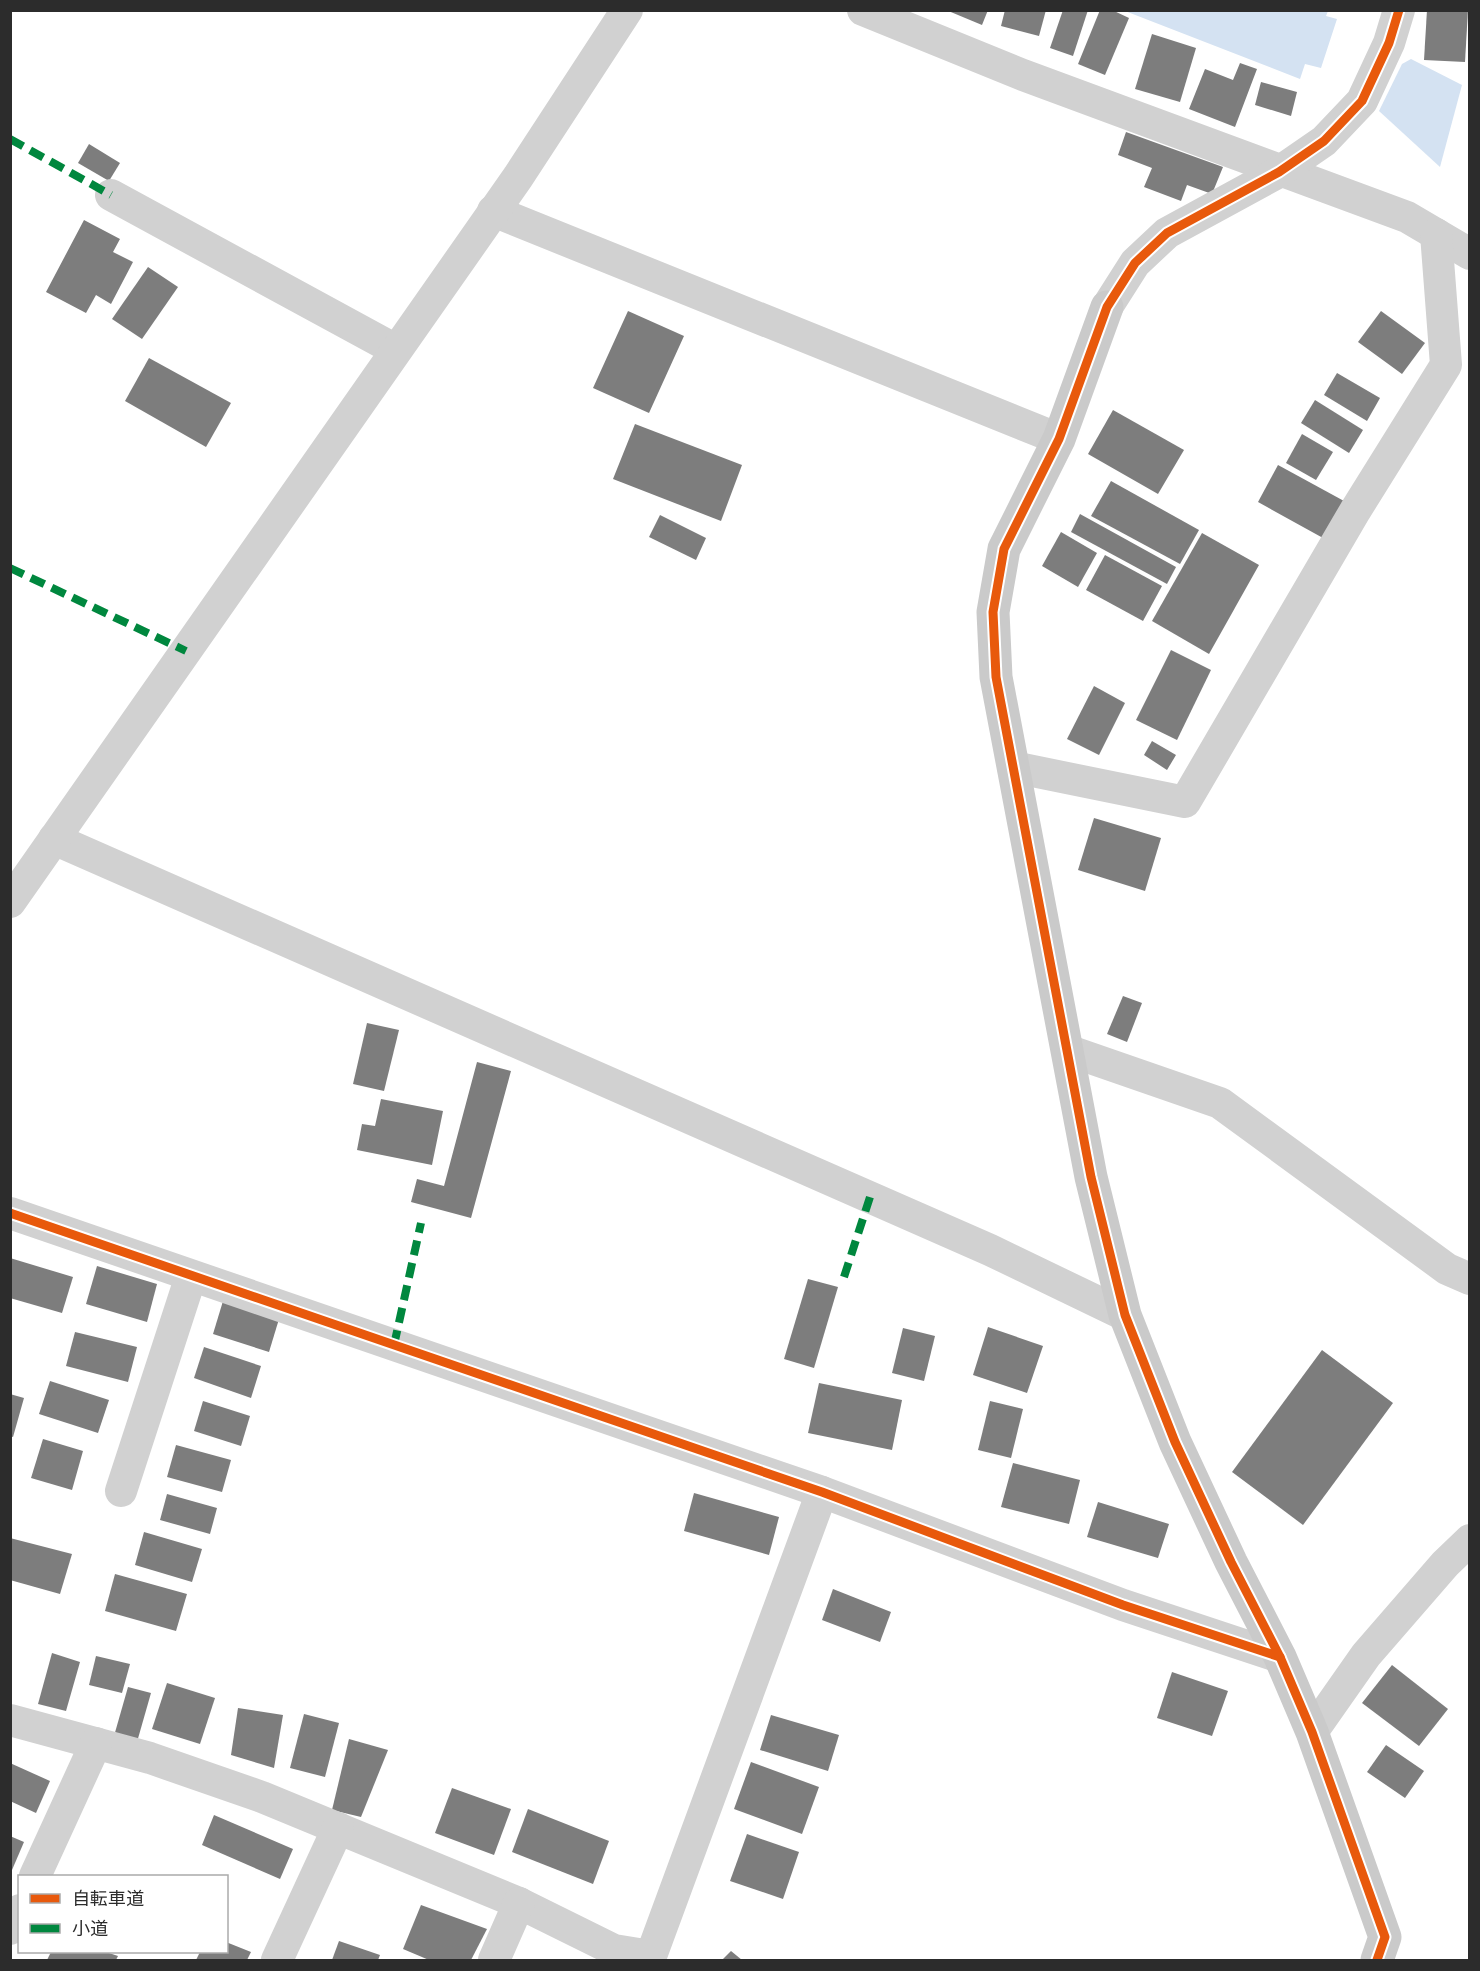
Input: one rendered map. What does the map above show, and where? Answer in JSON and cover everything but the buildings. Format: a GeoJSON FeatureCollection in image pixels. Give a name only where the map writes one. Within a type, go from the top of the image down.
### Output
{"type":"FeatureCollection","features":[{"type":"Feature","properties":{"kind":"street"},"geometry":{"type":"LineString","coordinates":[[10,902],[494,211],[627,10]]}},
{"type":"Feature","properties":{"kind":"street"},"geometry":{"type":"LineString","coordinates":[[863,10],[1023,75],[1407,218],[1470,254]]}},
{"type":"Feature","properties":{"kind":"street"},"geometry":{"type":"LineString","coordinates":[[1377,1960],[1385,1937],[1312,1732],[1280,1657],[1231,1562],[1175,1442],[1125,1315],[1091,1177],[996,677],[993,612],[1004,549],[1059,439],[1107,307],[1135,263],[1167,232],[1279,172],[1324,141],[1362,100],[1389,43],[1399,10]]}},
{"type":"Feature","properties":{"kind":"street"},"geometry":{"type":"LineString","coordinates":[[111,195],[396,350]]}},
{"type":"Feature","properties":{"kind":"street"},"geometry":{"type":"LineString","coordinates":[[494,211],[1059,439]]}},
{"type":"Feature","properties":{"kind":"street"},"geometry":{"type":"LineString","coordinates":[[1013,767],[1185,802],[1354,511],[1446,366],[1436,234]]}},
{"type":"Feature","properties":{"kind":"street"},"geometry":{"type":"LineString","coordinates":[[54,839],[990,1250],[1125,1315]]}},
{"type":"Feature","properties":{"kind":"street"},"geometry":{"type":"LineString","coordinates":[[1067,1050],[1220,1103],[1447,1269],[1470,1279]]}},
{"type":"Feature","properties":{"kind":"street"},"geometry":{"type":"LineString","coordinates":[[10,1213],[822,1492],[1123,1605],[1280,1657]]}},
{"type":"Feature","properties":{"kind":"street"},"geometry":{"type":"LineString","coordinates":[[121,1491],[191,1276]]}},
{"type":"Feature","properties":{"kind":"street"},"geometry":{"type":"LineString","coordinates":[[10,1720],[150,1758],[262,1797],[519,1903],[614,1950],[638,1957],[651,1956],[822,1492]]}},
{"type":"Feature","properties":{"kind":"street"},"geometry":{"type":"LineString","coordinates":[[1312,1732],[1366,1656],[1445,1564],[1470,1540]]}},
{"type":"Feature","properties":{"kind":"street"},"geometry":{"type":"LineString","coordinates":[[35,1875],[96,1743]]}},
{"type":"Feature","properties":{"kind":"street"},"geometry":{"type":"LineString","coordinates":[[277,1960],[338,1828]]}},
{"type":"Feature","properties":{"kind":"street"},"geometry":{"type":"LineString","coordinates":[[494,1960],[519,1903]]}},
{"type":"Feature","properties":{"kind":"street"},"geometry":{"type":"LineString","coordinates":[[10,1929],[18,1914]]}},
{"type":"Feature","properties":{"kind":"water"},"geometry":{"type":"Polygon","coordinates":[[[1125,11],[1328,11],[1326,16],[1337,19],[1321,68],[1305,64],[1300,79],[1125,11]]]}},
{"type":"Feature","properties":{"kind":"water"},"geometry":{"type":"Polygon","coordinates":[[[1411,59],[1462,85],[1440,167],[1379,111],[1402,64],[1411,59]]]}},
{"type":"Feature","properties":{"kind":"marked path"},"geometry":{"type":"LineString","coordinates":[[10,139],[111,195]]}},
{"type":"Feature","properties":{"kind":"marked path"},"geometry":{"type":"LineString","coordinates":[[10,568],[186,651]]}},
{"type":"Feature","properties":{"kind":"marked path"},"geometry":{"type":"LineString","coordinates":[[844,1277],[870,1197]]}},
{"type":"Feature","properties":{"kind":"marked path"},"geometry":{"type":"LineString","coordinates":[[394,1345],[421,1223]]}},
{"type":"Feature","properties":{"kind":"cycle path"},"geometry":{"type":"LineString","coordinates":[[1377,1960],[1385,1937],[1312,1732],[1280,1657],[1231,1562],[1175,1442],[1125,1315],[1091,1177],[996,677],[993,612],[1004,549],[1059,439],[1107,307],[1135,263],[1167,233],[1279,172],[1324,141],[1362,101],[1389,43],[1399,10]]}},
{"type":"Feature","properties":{"kind":"cycle path"},"geometry":{"type":"LineString","coordinates":[[10,1213],[822,1492],[1123,1605],[1280,1657]]}}]}
